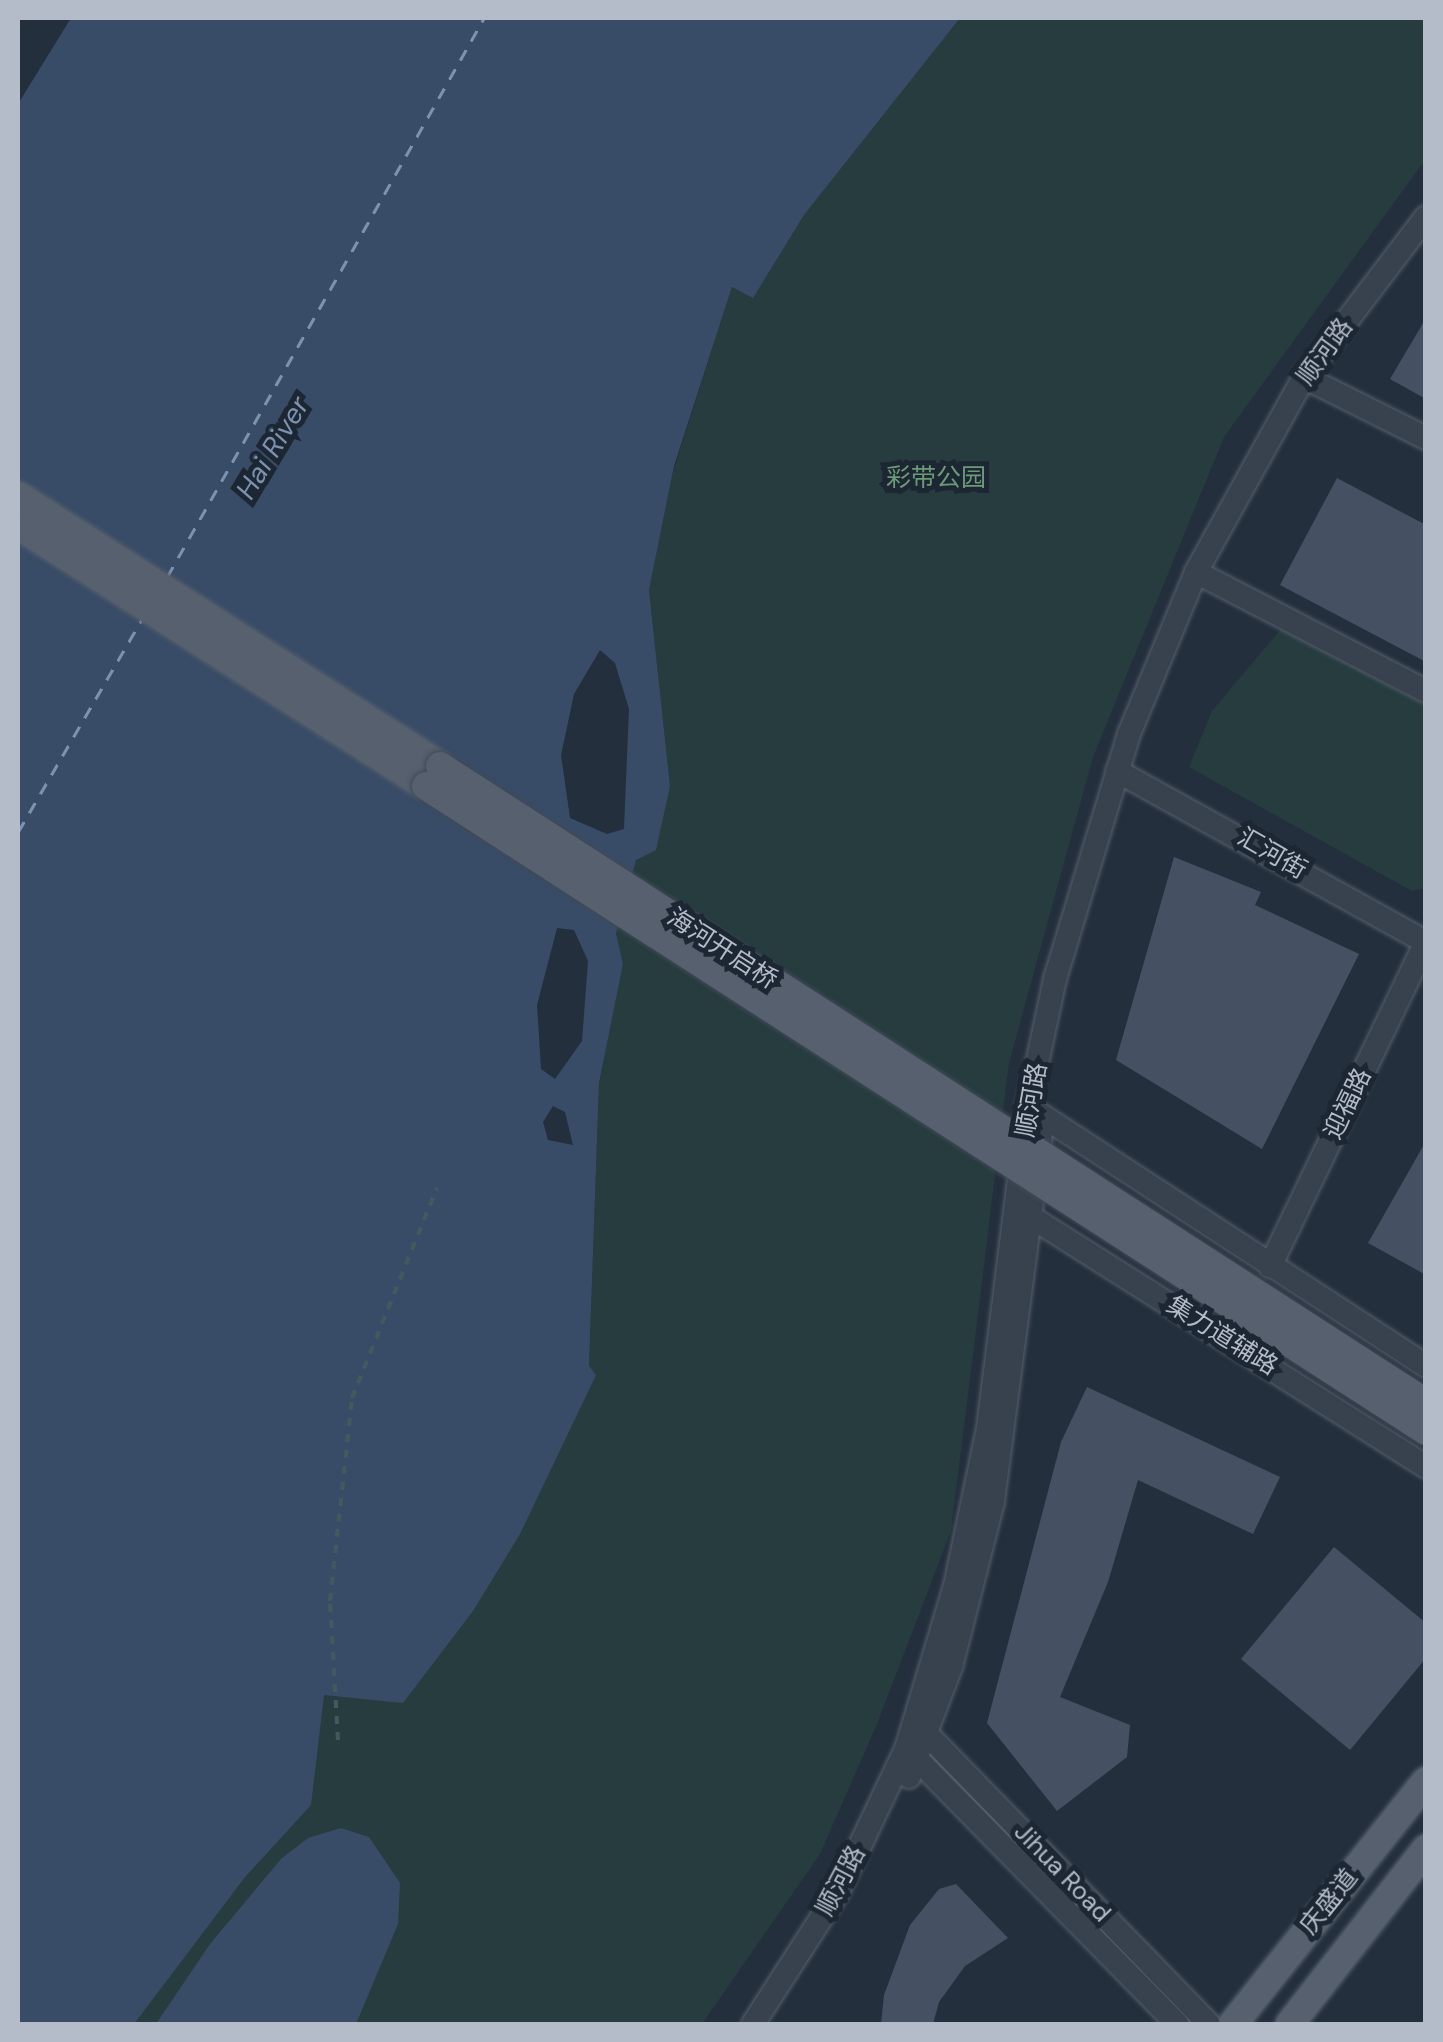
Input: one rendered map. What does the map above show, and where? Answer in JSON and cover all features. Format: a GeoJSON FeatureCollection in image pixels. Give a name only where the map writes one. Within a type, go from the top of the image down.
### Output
{"type":"FeatureCollection","features":[{"type":"Feature","properties":{"kind":"main road","name":"海河开启桥"},"geometry":{"type":"LineString","coordinates":[[18,496],[1426,1404]]}},
{"type":"Feature","properties":{"kind":"main road","name":"海河开启桥"},"geometry":{"type":"LineString","coordinates":[[18,525],[1426,1430]]}},
{"type":"Feature","properties":{"kind":"main road","name":"庆盛道"},"geometry":{"type":"LineString","coordinates":[[1232,2024],[1426,1781]]}},
{"type":"Feature","properties":{"kind":"main road","name":"庆盛道"},"geometry":{"type":"LineString","coordinates":[[1290,2024],[1426,1849]]}},
{"type":"Feature","properties":{"kind":"street","name":"顺河路"},"geometry":{"type":"LineString","coordinates":[[771,2024],[848,1902],[922,1729],[988,1428],[1024,1213],[1055,979],[1117,770],[1196,572],[1304,377],[1426,217]]}},
{"type":"Feature","properties":{"kind":"street"},"geometry":{"type":"LineString","coordinates":[[1304,377],[1426,438]]}},
{"type":"Feature","properties":{"kind":"street"},"geometry":{"type":"LineString","coordinates":[[1196,572],[1426,691]]}},
{"type":"Feature","properties":{"kind":"street","name":"汇河街"},"geometry":{"type":"LineString","coordinates":[[1117,770],[1426,942]]}},
{"type":"Feature","properties":{"kind":"street","name":"迎福路"},"geometry":{"type":"LineString","coordinates":[[1270,1266],[1426,942]]}},
{"type":"Feature","properties":{"kind":"street"},"geometry":{"type":"LineString","coordinates":[[1036,1111],[1426,1366]]}},
{"type":"Feature","properties":{"kind":"street","name":"集力道辅路"},"geometry":{"type":"LineString","coordinates":[[1024,1213],[1426,1467]]}},
{"type":"Feature","properties":{"kind":"street","name":"Jihua Road"},"geometry":{"type":"LineString","coordinates":[[922,1729],[1209,2024]]}},
{"type":"Feature","properties":{"kind":"street","name":"顺河路"},"geometry":{"type":"LineString","coordinates":[[753,2024],[838,1892],[912,1753]]}},
{"type":"Feature","properties":{"kind":"street","name":"Jihua Road"},"geometry":{"type":"LineString","coordinates":[[912,1753],[1178,2024]]}},
{"type":"Feature","properties":{"kind":"path"},"geometry":{"type":"LineString","coordinates":[[338,1740],[330,1602],[352,1398],[437,1188]]}},
{"type":"Feature","properties":{"kind":"green space","name":"彩带公园"},"geometry":{"type":"Polygon","coordinates":[[[960,18],[1425,18],[1425,160],[1224,437],[1093,757],[1009,1063],[951,1531],[877,1724],[820,1854],[702,2024],[97,2024],[231,1720],[596,1375],[589,1366],[599,1083],[623,964],[616,933],[636,860],[670,786],[649,590],[672,475],[732,287],[753,297],[804,215],[960,18]]]}},
{"type":"Feature","properties":{"kind":"green space"},"geometry":{"type":"Polygon","coordinates":[[[1281,629],[1425,705],[1425,888],[1412,891],[1189,767],[1212,711],[1281,629]]]}},
{"type":"Feature","properties":{"kind":"water","name":"Hai River"},"geometry":{"type":"Polygon","coordinates":[[[71,18],[960,18],[804,215],[753,298],[732,287],[674,466],[649,590],[670,786],[656,850],[636,860],[616,933],[623,964],[599,1083],[589,1366],[596,1375],[520,1534],[473,1611],[403,1703],[324,1695],[311,1805],[245,1877],[134,2024],[18,2024],[18,104],[71,18]],[[600,650],[574,694],[561,755],[570,818],[607,834],[624,829],[629,709],[615,663],[600,650]],[[557,928],[537,1005],[541,1069],[555,1079],[582,1041],[588,961],[574,930],[557,928]],[[553,1106],[543,1122],[548,1140],[573,1145],[565,1112],[553,1106]]]}},
{"type":"Feature","properties":{"kind":"water"},"geometry":{"type":"Polygon","coordinates":[[[341,1828],[369,1837],[400,1883],[398,1924],[356,2024],[156,2024],[210,1944],[281,1859],[308,1838],[341,1828]]]}},
{"type":"Feature","properties":{"kind":"building"},"geometry":{"type":"Polygon","coordinates":[[[1426,318],[1426,399],[1390,379],[1426,318]]]}},
{"type":"Feature","properties":{"kind":"building"},"geometry":{"type":"Polygon","coordinates":[[[1337,478],[1426,525],[1426,662],[1280,585],[1337,478]]]}},
{"type":"Feature","properties":{"kind":"building"},"geometry":{"type":"Polygon","coordinates":[[[1174,857],[1261,892],[1255,905],[1359,954],[1262,1149],[1116,1060],[1174,857]]]}},
{"type":"Feature","properties":{"kind":"building"},"geometry":{"type":"Polygon","coordinates":[[[1426,1141],[1426,1275],[1368,1243],[1426,1141]]]}},
{"type":"Feature","properties":{"kind":"building"},"geometry":{"type":"Polygon","coordinates":[[[1087,1387],[1280,1477],[1253,1534],[1138,1480],[1108,1582],[1060,1697],[1130,1725],[1127,1757],[1057,1811],[987,1723],[1061,1442],[1087,1387]]]}},
{"type":"Feature","properties":{"kind":"building"},"geometry":{"type":"Polygon","coordinates":[[[1334,1547],[1426,1623],[1426,1658],[1350,1750],[1241,1659],[1334,1547]]]}},
{"type":"Feature","properties":{"kind":"building"},"geometry":{"type":"Polygon","coordinates":[[[956,1884],[1008,1938],[965,1966],[939,2002],[933,2024],[881,2024],[884,1995],[910,1925],[939,1889],[956,1884]]]}},
{"type":"Feature","properties":{"kind":"ferry route"},"geometry":{"type":"LineString","coordinates":[[167,577],[484,18]]}},
{"type":"Feature","properties":{"kind":"ferry route"},"geometry":{"type":"LineString","coordinates":[[18,832],[142,619]]}}]}
